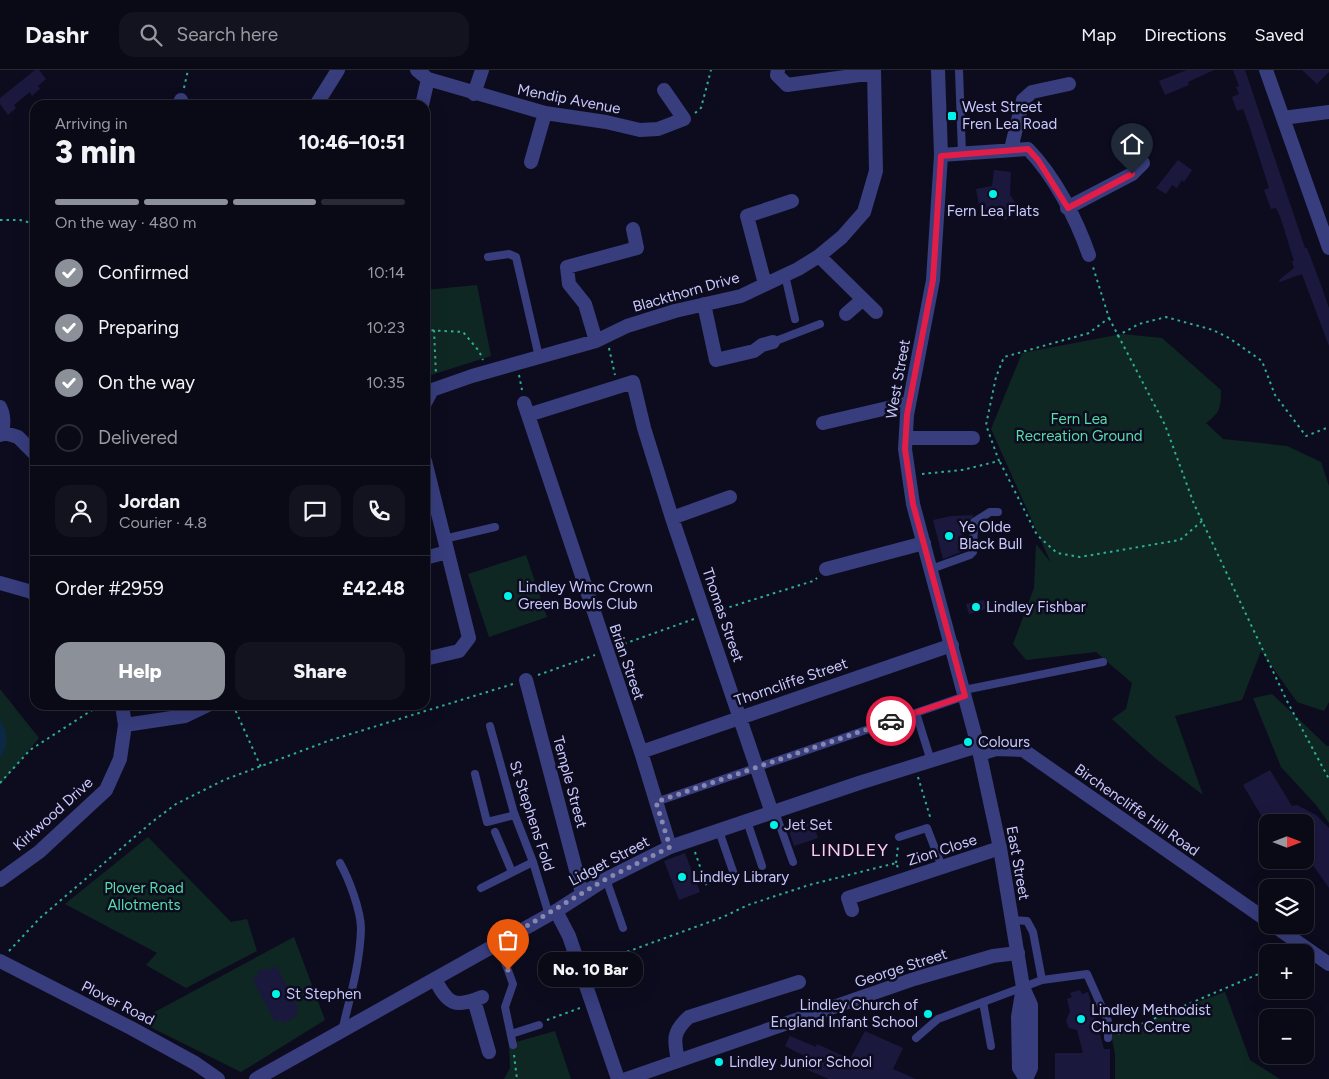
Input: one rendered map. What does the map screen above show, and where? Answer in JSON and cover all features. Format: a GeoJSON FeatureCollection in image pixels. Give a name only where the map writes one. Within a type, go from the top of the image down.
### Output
{"type":"FeatureCollection","features":[{"type":"Feature","properties":{"kind":"street"},"geometry":{"type":"LineString","coordinates":[[319,100],[337,70]]}},
{"type":"Feature","properties":{"kind":"street","name":"Mendip Avenue"},"geometry":{"type":"LineString","coordinates":[[417,70],[428,80],[545,113],[606,122],[640,130],[658,129],[684,119]]}},
{"type":"Feature","properties":{"kind":"street"},"geometry":{"type":"LineString","coordinates":[[474,94],[482,70]]}},
{"type":"Feature","properties":{"kind":"street"},"geometry":{"type":"LineString","coordinates":[[778,70],[777,75],[787,85],[874,72]]}},
{"type":"Feature","properties":{"kind":"street","name":"West Street"},"geometry":{"type":"LineString","coordinates":[[938,70],[941,156],[933,280],[910,403],[906,438],[908,473],[913,504],[979,750]]}},
{"type":"Feature","properties":{"kind":"street"},"geometry":{"type":"LineString","coordinates":[[1266,70],[1329,248]]}},
{"type":"Feature","properties":{"kind":"street","name":"Blackthorn Drive"},"geometry":{"type":"LineString","coordinates":[[437,388],[601,339],[635,324],[704,304],[741,296],[819,256],[842,236],[864,212],[876,171],[874,72]]}},
{"type":"Feature","properties":{"kind":"street"},"geometry":{"type":"LineString","coordinates":[[423,100],[428,80]]}},
{"type":"Feature","properties":{"kind":"street"},"geometry":{"type":"LineString","coordinates":[[1011,149],[1023,100],[1032,92],[1070,84]]}},
{"type":"Feature","properties":{"kind":"street"},"geometry":{"type":"LineString","coordinates":[[664,90],[684,119]]}},
{"type":"Feature","properties":{"kind":"street"},"geometry":{"type":"LineString","coordinates":[[1283,118],[1329,112]]}},
{"type":"Feature","properties":{"kind":"street"},"geometry":{"type":"LineString","coordinates":[[531,162],[545,113]]}},
{"type":"Feature","properties":{"kind":"street"},"geometry":{"type":"LineString","coordinates":[[941,156],[1028,149],[1038,160],[1068,208],[1081,231],[1089,255]]}},
{"type":"Feature","properties":{"kind":"street"},"geometry":{"type":"LineString","coordinates":[[1068,208],[1132,174],[1144,163]]}},
{"type":"Feature","properties":{"kind":"street"},"geometry":{"type":"LineString","coordinates":[[765,284],[746,216],[792,201]]}},
{"type":"Feature","properties":{"kind":"street"},"geometry":{"type":"LineString","coordinates":[[601,339],[585,304],[569,284],[567,268],[637,248],[633,229]]}},
{"type":"Feature","properties":{"kind":"street"},"geometry":{"type":"LineString","coordinates":[[819,256],[876,312]]}},
{"type":"Feature","properties":{"kind":"street"},"geometry":{"type":"LineString","coordinates":[[846,314],[862,300]]}},
{"type":"Feature","properties":{"kind":"street"},"geometry":{"type":"LineString","coordinates":[[704,304],[716,360],[754,351],[762,344],[773,342]]}},
{"type":"Feature","properties":{"kind":"street","name":"Thomas Street"},"geometry":{"type":"LineString","coordinates":[[618,387],[633,382],[644,428],[672,518],[774,812]]}},
{"type":"Feature","properties":{"kind":"street"},"geometry":{"type":"LineString","coordinates":[[526,409],[618,387]]}},
{"type":"Feature","properties":{"kind":"street"},"geometry":{"type":"LineString","coordinates":[[430,394],[432,390],[437,388]]}},
{"type":"Feature","properties":{"kind":"street"},"geometry":{"type":"LineString","coordinates":[[823,423],[910,403]]}},
{"type":"Feature","properties":{"kind":"street"},"geometry":{"type":"LineString","coordinates":[[0,407],[4,413],[1,434],[18,437],[30,449]]}},
{"type":"Feature","properties":{"kind":"street","name":"Brian Street"},"geometry":{"type":"LineString","coordinates":[[526,409],[641,752],[670,847]]}},
{"type":"Feature","properties":{"kind":"street"},"geometry":{"type":"LineString","coordinates":[[906,438],[973,438]]}},
{"type":"Feature","properties":{"kind":"street"},"geometry":{"type":"LineString","coordinates":[[430,481],[469,638],[459,651],[430,658]]}},
{"type":"Feature","properties":{"kind":"street"},"geometry":{"type":"LineString","coordinates":[[672,518],[730,497]]}},
{"type":"Feature","properties":{"kind":"street"},"geometry":{"type":"LineString","coordinates":[[826,569],[924,543]]}},
{"type":"Feature","properties":{"kind":"street"},"geometry":{"type":"LineString","coordinates":[[430,555],[446,546]]}},
{"type":"Feature","properties":{"kind":"street"},"geometry":{"type":"LineString","coordinates":[[0,583],[30,591]]}},
{"type":"Feature","properties":{"kind":"street","name":"Thorncliffe Street"},"geometry":{"type":"LineString","coordinates":[[641,752],[741,716],[952,645]]}},
{"type":"Feature","properties":{"kind":"street","name":"Temple Street"},"geometry":{"type":"LineString","coordinates":[[526,680],[582,893]]}},
{"type":"Feature","properties":{"kind":"street","name":"Kirkwood Drive"},"geometry":{"type":"LineString","coordinates":[[0,880],[39,852],[106,790],[120,759],[125,725],[123,710]]}},
{"type":"Feature","properties":{"kind":"street"},"geometry":{"type":"LineString","coordinates":[[125,725],[185,716],[198,710]]}},
{"type":"Feature","properties":{"kind":"street","name":"Lidget Street"},"geometry":{"type":"LineString","coordinates":[[256,1079],[552,913],[606,879],[670,847],[930,761],[979,750]]}},
{"type":"Feature","properties":{"kind":"street","name":"East Street"},"geometry":{"type":"LineString","coordinates":[[979,750],[1000,848],[1023,987],[1031,1005],[1031,1068],[1026,1079]]}},
{"type":"Feature","properties":{"kind":"street","name":"Birchencliffe Hill Road"},"geometry":{"type":"LineString","coordinates":[[979,750],[1023,750],[1259,915]]}},
{"type":"Feature","properties":{"kind":"street","name":"Zion Close"},"geometry":{"type":"LineString","coordinates":[[852,910],[848,898],[1000,848]]}},
{"type":"Feature","properties":{"kind":"street"},"geometry":{"type":"LineString","coordinates":[[552,913],[570,936],[618,1079]]}},
{"type":"Feature","properties":{"kind":"street"},"geometry":{"type":"LineString","coordinates":[[1286,934],[1329,964]]}},
{"type":"Feature","properties":{"kind":"street","name":"George Street"},"geometry":{"type":"LineString","coordinates":[[626,1079],[914,980],[993,956],[1018,953]]}},
{"type":"Feature","properties":{"kind":"street","name":"Plover Road"},"geometry":{"type":"LineString","coordinates":[[3,957],[195,1063],[218,1079]]}},
{"type":"Feature","properties":{"kind":"street"},"geometry":{"type":"LineString","coordinates":[[435,979],[443,995],[453,1003],[464,1004],[478,998],[488,1052]]}},
{"type":"Feature","properties":{"kind":"street"},"geometry":{"type":"LineString","coordinates":[[678,1062],[674,1043],[677,1027],[689,1017],[800,982]]}},
{"type":"Feature","properties":{"kind":"lane"},"geometry":{"type":"LineString","coordinates":[[958,70],[962,153]]}},
{"type":"Feature","properties":{"kind":"lane"},"geometry":{"type":"LineString","coordinates":[[488,257],[509,254],[516,258],[539,357]]}},
{"type":"Feature","properties":{"kind":"lane"},"geometry":{"type":"LineString","coordinates":[[785,275],[795,319]]}},
{"type":"Feature","properties":{"kind":"lane"},"geometry":{"type":"LineString","coordinates":[[773,342],[820,324]]}},
{"type":"Feature","properties":{"kind":"lane"},"geometry":{"type":"LineString","coordinates":[[931,570],[970,555],[973,552],[974,522],[990,512],[998,512]]}},
{"type":"Feature","properties":{"kind":"lane"},"geometry":{"type":"LineString","coordinates":[[446,546],[495,528]]}},
{"type":"Feature","properties":{"kind":"lane"},"geometry":{"type":"LineString","coordinates":[[656,802],[916,713],[965,693],[1102,662]]}},
{"type":"Feature","properties":{"kind":"lane"},"geometry":{"type":"LineString","coordinates":[[916,713],[930,761]]}},
{"type":"Feature","properties":{"kind":"lane","name":"St Stephens Fold"},"geometry":{"type":"LineString","coordinates":[[490,726],[515,815],[552,913]]}},
{"type":"Feature","properties":{"kind":"lane"},"geometry":{"type":"LineString","coordinates":[[475,774],[487,822],[515,815]]}},
{"type":"Feature","properties":{"kind":"lane"},"geometry":{"type":"LineString","coordinates":[[774,812],[793,862]]}},
{"type":"Feature","properties":{"kind":"lane"},"geometry":{"type":"LineString","coordinates":[[747,821],[762,866]]}},
{"type":"Feature","properties":{"kind":"lane"},"geometry":{"type":"LineString","coordinates":[[899,836],[927,828],[942,867]]}},
{"type":"Feature","properties":{"kind":"lane"},"geometry":{"type":"LineString","coordinates":[[719,831],[735,877]]}},
{"type":"Feature","properties":{"kind":"lane"},"geometry":{"type":"LineString","coordinates":[[495,832],[512,872]]}},
{"type":"Feature","properties":{"kind":"lane"},"geometry":{"type":"LineString","coordinates":[[481,888],[533,862]]}},
{"type":"Feature","properties":{"kind":"lane"},"geometry":{"type":"LineString","coordinates":[[340,863],[348,878],[361,927],[357,968],[342,1031]]}},
{"type":"Feature","properties":{"kind":"lane"},"geometry":{"type":"LineString","coordinates":[[606,879],[623,928]]}},
{"type":"Feature","properties":{"kind":"lane"},"geometry":{"type":"LineString","coordinates":[[1012,920],[1027,921],[1033,932],[1042,980]]}},
{"type":"Feature","properties":{"kind":"lane"},"geometry":{"type":"LineString","coordinates":[[498,943],[513,984],[505,1007],[513,1045]]}},
{"type":"Feature","properties":{"kind":"lane"},"geometry":{"type":"LineString","coordinates":[[580,968],[612,957]]}},
{"type":"Feature","properties":{"kind":"lane"},"geometry":{"type":"LineString","coordinates":[[916,1038],[938,1019],[1023,987],[1042,980],[1087,974],[1108,1021],[1108,1038]]}},
{"type":"Feature","properties":{"kind":"lane"},"geometry":{"type":"LineString","coordinates":[[983,1002],[991,1046]]}},
{"type":"Feature","properties":{"kind":"lane"},"geometry":{"type":"LineString","coordinates":[[510,1034],[539,1025]]}},
{"type":"Feature","properties":{"kind":"path"},"geometry":{"type":"LineString","coordinates":[[180,100],[188,70]]}},
{"type":"Feature","properties":{"kind":"path"},"geometry":{"type":"LineString","coordinates":[[684,119],[701,108],[711,70]]}},
{"type":"Feature","properties":{"kind":"path"},"geometry":{"type":"LineString","coordinates":[[0,220],[20,220],[30,223]]}},
{"type":"Feature","properties":{"kind":"path"},"geometry":{"type":"LineString","coordinates":[[1089,255],[1109,318],[1117,336],[1164,425],[1202,521],[1287,701],[1329,779]]}},
{"type":"Feature","properties":{"kind":"path"},"geometry":{"type":"LineString","coordinates":[[1117,336],[1139,324],[1166,317],[1213,330],[1244,346],[1262,361],[1275,395],[1306,436],[1329,427]]}},
{"type":"Feature","properties":{"kind":"path"},"geometry":{"type":"LineString","coordinates":[[1109,318],[1089,333],[1004,357],[996,377],[986,425],[999,462],[1037,535],[1057,553],[1080,557],[1180,540],[1202,521]]}},
{"type":"Feature","properties":{"kind":"path"},"geometry":{"type":"LineString","coordinates":[[430,330],[463,332],[479,351],[487,372]]}},
{"type":"Feature","properties":{"kind":"path"},"geometry":{"type":"LineString","coordinates":[[434,330],[437,388]]}},
{"type":"Feature","properties":{"kind":"path"},"geometry":{"type":"LineString","coordinates":[[601,339],[618,387]]}},
{"type":"Feature","properties":{"kind":"path"},"geometry":{"type":"LineString","coordinates":[[517,363],[526,409]]}},
{"type":"Feature","properties":{"kind":"path"},"geometry":{"type":"LineString","coordinates":[[908,473],[923,474],[962,470],[999,462]]}},
{"type":"Feature","properties":{"kind":"path"},"geometry":{"type":"LineString","coordinates":[[430,710],[526,680],[705,615],[813,581],[826,569]]}},
{"type":"Feature","properties":{"kind":"path"},"geometry":{"type":"LineString","coordinates":[[0,783],[30,750],[92,710]]}},
{"type":"Feature","properties":{"kind":"path"},"geometry":{"type":"LineString","coordinates":[[235,710],[260,766]]}},
{"type":"Feature","properties":{"kind":"path"},"geometry":{"type":"LineString","coordinates":[[3,957],[40,918],[152,822],[176,804],[224,780],[260,766],[328,741],[429,710]]}},
{"type":"Feature","properties":{"kind":"path"},"geometry":{"type":"LineString","coordinates":[[915,766],[932,819],[927,828]]}},
{"type":"Feature","properties":{"kind":"path"},"geometry":{"type":"LineString","coordinates":[[899,836],[896,863],[901,881]]}},
{"type":"Feature","properties":{"kind":"path"},"geometry":{"type":"LineString","coordinates":[[691,840],[707,887]]}},
{"type":"Feature","properties":{"kind":"path"},"geometry":{"type":"LineString","coordinates":[[612,957],[723,917],[748,905],[809,885],[896,863]]}},
{"type":"Feature","properties":{"kind":"path"},"geometry":{"type":"LineString","coordinates":[[1108,1038],[1259,974]]}},
{"type":"Feature","properties":{"kind":"path"},"geometry":{"type":"LineString","coordinates":[[539,1025],[552,1016],[592,1004]]}},
{"type":"Feature","properties":{"kind":"path"},"geometry":{"type":"LineString","coordinates":[[513,1045],[517,1079]]}},
{"type":"Feature","properties":{"kind":"green space"},"geometry":{"type":"Polygon","coordinates":[[[477,285],[491,356],[430,376],[430,290],[477,285]]]}},
{"type":"Feature","properties":{"kind":"green space","name":"Fern Lea Recreation Ground"},"geometry":{"type":"Polygon","coordinates":[[[1122,334],[1162,338],[1221,390],[1219,409],[1206,423],[1223,439],[1287,446],[1321,462],[1329,486],[1329,702],[1324,711],[1297,702],[1261,651],[1242,700],[1175,716],[1203,795],[1155,758],[1112,719],[1126,709],[1132,683],[1096,652],[1026,660],[1013,644],[1034,588],[1036,544],[1051,563],[991,429],[1022,353],[1122,334]]]}},
{"type":"Feature","properties":{"kind":"green space","name":"Lindley Wmc Crown Green Bowls Club"},"geometry":{"type":"Polygon","coordinates":[[[526,555],[547,617],[489,637],[468,574],[526,555]]]}},
{"type":"Feature","properties":{"kind":"green space"},"geometry":{"type":"Polygon","coordinates":[[[0,689],[39,738],[0,785],[0,689]]]}},
{"type":"Feature","properties":{"kind":"green space"},"geometry":{"type":"Polygon","coordinates":[[[1272,694],[1329,746],[1329,823],[1316,805],[1281,767],[1253,698],[1272,694]]]}},
{"type":"Feature","properties":{"kind":"green space","name":"Plover Road Allotments"},"geometry":{"type":"Polygon","coordinates":[[[148,837],[231,922],[247,919],[257,951],[186,988],[146,965],[157,953],[65,904],[148,837]]]}},
{"type":"Feature","properties":{"kind":"green space"},"geometry":{"type":"Polygon","coordinates":[[[294,937],[325,1020],[241,1072],[138,1021],[294,937]]]}},
{"type":"Feature","properties":{"kind":"green space"},"geometry":{"type":"Polygon","coordinates":[[[1225,992],[1250,1060],[1280,1079],[1115,1079],[1115,1054],[1111,1034],[1225,992]]]}},
{"type":"Feature","properties":{"kind":"green space"},"geometry":{"type":"Polygon","coordinates":[[[555,1031],[571,1079],[504,1079],[510,1068],[509,1044],[555,1031]]]}},
{"type":"Feature","properties":{"kind":"water"},"geometry":{"type":"Polygon","coordinates":[[[0,721],[5,729],[6,744],[0,757],[0,721]]]}},
{"type":"Feature","properties":{"kind":"building"},"geometry":{"type":"Polygon","coordinates":[[[35,70],[39,70],[46,79],[38,86],[40,89],[32,96],[30,92],[14,105],[16,108],[8,115],[0,104],[0,98],[35,70]]]}},
{"type":"Feature","properties":{"kind":"building"},"geometry":{"type":"Polygon","coordinates":[[[1187,70],[1214,70],[1188,82],[1189,85],[1165,95],[1159,81],[1187,70]]]}},
{"type":"Feature","properties":{"kind":"building"},"geometry":{"type":"Polygon","coordinates":[[[1233,70],[1245,70],[1305,248],[1307,248],[1329,308],[1329,346],[1302,274],[1280,282],[1279,280],[1294,268],[1292,261],[1294,261],[1280,216],[1276,208],[1271,209],[1264,190],[1269,188],[1243,109],[1237,111],[1232,97],[1239,94],[1236,87],[1239,86],[1233,70]]]}},
{"type":"Feature","properties":{"kind":"building"},"geometry":{"type":"Polygon","coordinates":[[[1302,70],[1329,70],[1329,72],[1317,84],[1302,70]]]}},
{"type":"Feature","properties":{"kind":"building"},"geometry":{"type":"Polygon","coordinates":[[[1178,160],[1192,170],[1184,182],[1182,180],[1177,188],[1172,185],[1166,194],[1156,188],[1178,160]]]}},
{"type":"Feature","properties":{"kind":"building","name":"Fern Lea Flats"},"geometry":{"type":"Polygon","coordinates":[[[994,170],[1011,172],[1010,195],[1020,209],[1005,220],[996,208],[980,211],[976,189],[992,186],[994,170]]]}},
{"type":"Feature","properties":{"kind":"building"},"geometry":{"type":"Polygon","coordinates":[[[974,515],[968,523],[960,524],[966,550],[943,559],[933,520],[951,516],[974,515]]]}},
{"type":"Feature","properties":{"kind":"building","name":"Lindley Fishbar"},"geometry":{"type":"Polygon","coordinates":[[[984,600],[986,609],[969,614],[966,604],[984,600]]]}},
{"type":"Feature","properties":{"kind":"building"},"geometry":{"type":"Polygon","coordinates":[[[1270,770],[1292,806],[1297,805],[1316,815],[1329,828],[1329,888],[1314,867],[1314,814],[1260,814],[1243,785],[1270,770]]]}},
{"type":"Feature","properties":{"kind":"building"},"geometry":{"type":"Polygon","coordinates":[[[812,820],[818,838],[794,846],[788,828],[812,820]]]}},
{"type":"Feature","properties":{"kind":"building","name":"Lindley Library"},"geometry":{"type":"Polygon","coordinates":[[[685,853],[700,892],[679,900],[664,861],[685,853]]]}},
{"type":"Feature","properties":{"kind":"building","name":"St Stephen"},"geometry":{"type":"Polygon","coordinates":[[[276,966],[299,1009],[295,1012],[297,1016],[284,1023],[281,1019],[275,1022],[252,979],[259,976],[257,972],[265,968],[267,971],[276,966]]]}},
{"type":"Feature","properties":{"kind":"building"},"geometry":{"type":"Polygon","coordinates":[[[1080,990],[1082,994],[1088,992],[1104,1049],[1110,1049],[1110,1079],[1055,1079],[1055,1053],[1083,1053],[1077,1030],[1069,1028],[1066,1021],[1070,1011],[1067,999],[1072,997],[1070,993],[1080,990]]]}},
{"type":"Feature","properties":{"kind":"building"},"geometry":{"type":"Polygon","coordinates":[[[865,1031],[903,1048],[893,1069],[916,1079],[829,1079],[805,1069],[810,1059],[785,1046],[790,1036],[816,1047],[817,1044],[850,1059],[865,1031]]]}},
{"type":"Feature","properties":{"kind":"way so far"},"geometry":{"type":"LineString","coordinates":[[508,970],[498,943],[556,911],[606,879],[670,847],[656,802],[891,721]]}},
{"type":"Feature","properties":{"kind":"place","name":"West Street Fren Lea Road"},"geometry":{"type":"Point","coordinates":[952,116]}},
{"type":"Feature","properties":{"kind":"place","name":"Fern Lea Flats"},"geometry":{"type":"Point","coordinates":[993,194]}},
{"type":"Feature","properties":{"kind":"place","name":"Ye Olde Black Bull"},"geometry":{"type":"Point","coordinates":[949,536]}},
{"type":"Feature","properties":{"kind":"place","name":"Lindley Wmc Crown Green Bowls Club"},"geometry":{"type":"Point","coordinates":[508,596]}},
{"type":"Feature","properties":{"kind":"place","name":"Lindley Fishbar"},"geometry":{"type":"Point","coordinates":[976,607]}},
{"type":"Feature","properties":{"kind":"place","name":"Colours"},"geometry":{"type":"Point","coordinates":[968,742]}},
{"type":"Feature","properties":{"kind":"place","name":"Jet Set"},"geometry":{"type":"Point","coordinates":[774,825]}},
{"type":"Feature","properties":{"kind":"place","name":"Lindley Library"},"geometry":{"type":"Point","coordinates":[682,877]}},
{"type":"Feature","properties":{"kind":"place","name":"No. 10 Bar"},"geometry":{"type":"Point","coordinates":[508,970]}},
{"type":"Feature","properties":{"kind":"place","name":"St Stephen"},"geometry":{"type":"Point","coordinates":[276,994]}},
{"type":"Feature","properties":{"kind":"place","name":"Lindley Church of England Infant School"},"geometry":{"type":"Point","coordinates":[928,1014]}},
{"type":"Feature","properties":{"kind":"place","name":"Lindley Methodist Church Centre"},"geometry":{"type":"Point","coordinates":[1081,1019]}},
{"type":"Feature","properties":{"kind":"place","name":"Lindley Junior School"},"geometry":{"type":"Point","coordinates":[719,1062]}},
{"type":"Feature","properties":{"kind":"district","name":"LINDLEY"},"geometry":{"type":"Point","coordinates":[850,850]}},
{"type":"Feature","properties":{"kind":"route"},"geometry":{"type":"LineString","coordinates":[[891,721],[965,696],[913,504],[905,449],[907,415],[933,280],[941,156],[1028,149],[1038,160],[1068,208],[1132,174]]}}]}
